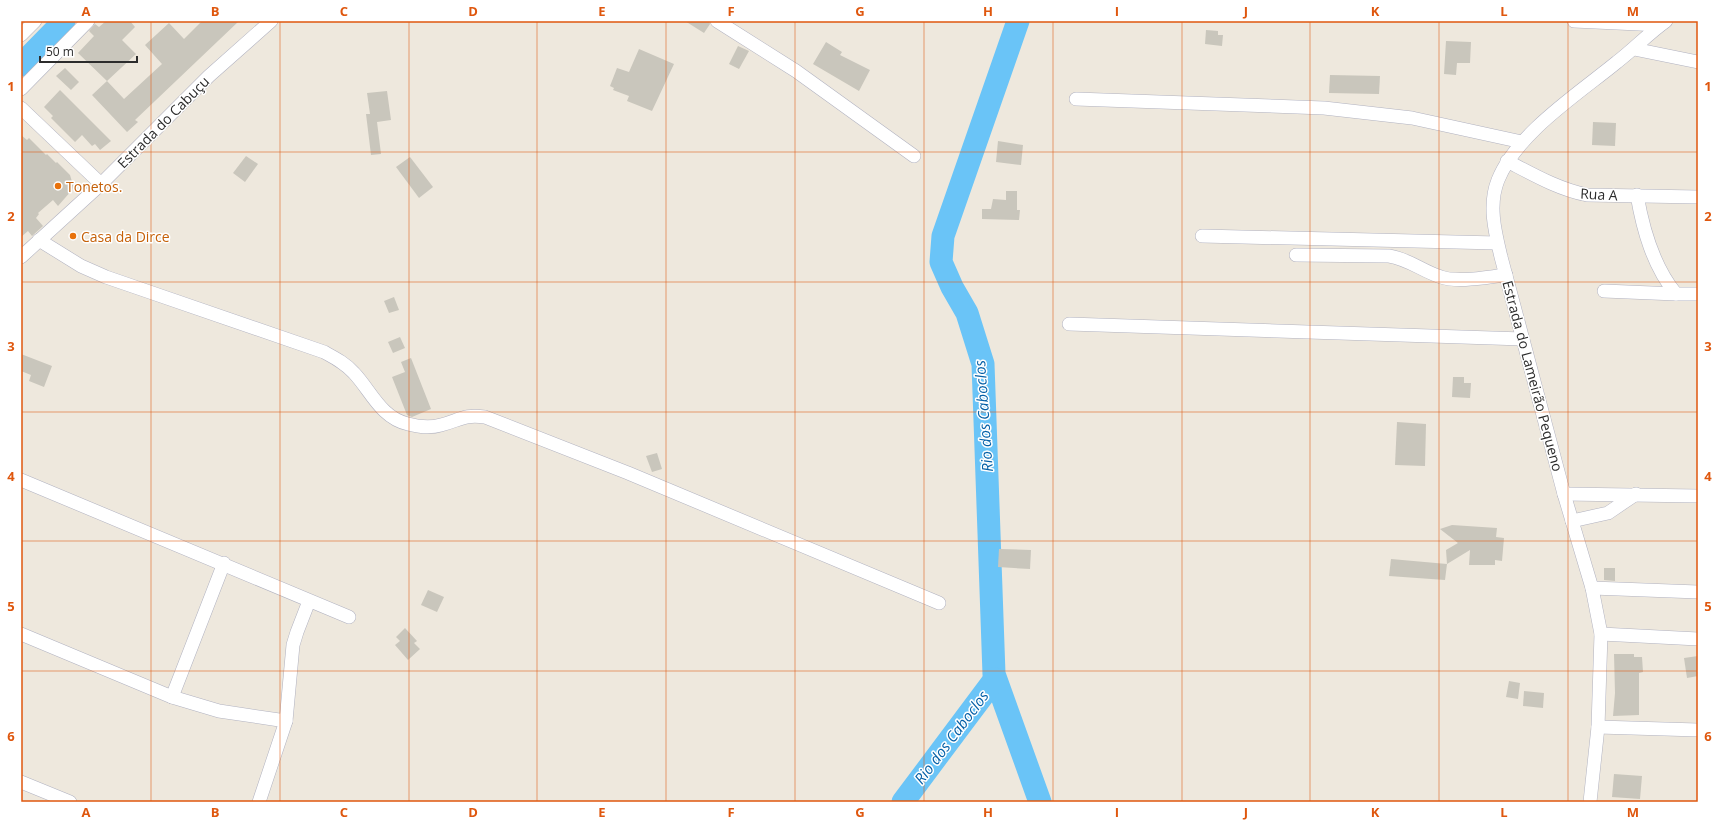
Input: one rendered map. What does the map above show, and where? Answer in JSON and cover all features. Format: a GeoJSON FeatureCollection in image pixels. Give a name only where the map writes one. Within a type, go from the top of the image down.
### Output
{"type":"FeatureCollection","features":[{"type":"Feature","properties":{"kind":"street"},"geometry":{"type":"LineString","coordinates":[[21,36],[35,21]]}},
{"type":"Feature","properties":{"kind":"street"},"geometry":{"type":"LineString","coordinates":[[21,89],[88,21]]}},
{"type":"Feature","properties":{"kind":"street","name":"Estrada do Cabuçu"},"geometry":{"type":"LineString","coordinates":[[21,257],[100,184],[209,76],[271,21]]}},
{"type":"Feature","properties":{"kind":"street"},"geometry":{"type":"LineString","coordinates":[[717,21],[796,71],[914,156]]}},
{"type":"Feature","properties":{"kind":"street"},"geometry":{"type":"LineString","coordinates":[[1574,21],[1663,23]]}},
{"type":"Feature","properties":{"kind":"street","name":"Estrada do Lameirão Pequeno"},"geometry":{"type":"LineString","coordinates":[[1590,802],[1598,727],[1601,634],[1592,588],[1564,494],[1494,230],[1493,200],[1498,181],[1507,161],[1522,142],[1542,122],[1634,49],[1663,23]]}},
{"type":"Feature","properties":{"kind":"street"},"geometry":{"type":"LineString","coordinates":[[1634,49],[1698,62]]}},
{"type":"Feature","properties":{"kind":"street"},"geometry":{"type":"LineString","coordinates":[[1076,99],[1324,108],[1412,118],[1522,142]]}},
{"type":"Feature","properties":{"kind":"street"},"geometry":{"type":"LineString","coordinates":[[21,108],[100,184]]}},
{"type":"Feature","properties":{"kind":"street","name":"Rua A"},"geometry":{"type":"LineString","coordinates":[[1507,161],[1552,185],[1570,192],[1587,195],[1698,197]]}},
{"type":"Feature","properties":{"kind":"street"},"geometry":{"type":"LineString","coordinates":[[1637,195],[1642,224],[1651,250],[1667,282],[1676,294]]}},
{"type":"Feature","properties":{"kind":"street"},"geometry":{"type":"LineString","coordinates":[[1202,236],[1497,242]]}},
{"type":"Feature","properties":{"kind":"street"},"geometry":{"type":"LineString","coordinates":[[39,240],[81,266],[106,277],[324,352],[342,362],[354,372],[383,411],[406,424],[422,427],[441,425],[472,415],[485,417],[628,473],[939,603]]}},
{"type":"Feature","properties":{"kind":"street"},"geometry":{"type":"LineString","coordinates":[[1296,255],[1389,256],[1401,258],[1440,277],[1452,280],[1506,275]]}},
{"type":"Feature","properties":{"kind":"street"},"geometry":{"type":"LineString","coordinates":[[1604,291],[1698,294]]}},
{"type":"Feature","properties":{"kind":"street"},"geometry":{"type":"LineString","coordinates":[[1069,324],[1523,339]]}},
{"type":"Feature","properties":{"kind":"street"},"geometry":{"type":"LineString","coordinates":[[21,480],[349,617]]}},
{"type":"Feature","properties":{"kind":"street"},"geometry":{"type":"LineString","coordinates":[[1564,494],[1698,496]]}},
{"type":"Feature","properties":{"kind":"street"},"geometry":{"type":"LineString","coordinates":[[1572,521],[1608,514],[1636,494]]}},
{"type":"Feature","properties":{"kind":"street"},"geometry":{"type":"LineString","coordinates":[[172,697],[224,564]]}},
{"type":"Feature","properties":{"kind":"street"},"geometry":{"type":"LineString","coordinates":[[1592,588],[1698,592]]}},
{"type":"Feature","properties":{"kind":"street"},"geometry":{"type":"LineString","coordinates":[[259,802],[286,721],[293,645],[309,601]]}},
{"type":"Feature","properties":{"kind":"street"},"geometry":{"type":"LineString","coordinates":[[21,634],[172,697],[220,711],[286,721]]}},
{"type":"Feature","properties":{"kind":"street"},"geometry":{"type":"LineString","coordinates":[[1601,634],[1698,639]]}},
{"type":"Feature","properties":{"kind":"street"},"geometry":{"type":"LineString","coordinates":[[1598,727],[1698,730]]}},
{"type":"Feature","properties":{"kind":"street"},"geometry":{"type":"LineString","coordinates":[[21,782],[70,802]]}},
{"type":"Feature","properties":{"kind":"building"},"geometry":{"type":"Polygon","coordinates":[[[106,21],[130,21],[135,27],[122,40],[136,54],[107,81],[78,53],[94,36],[89,31],[95,24],[99,27],[106,21]]]}},
{"type":"Feature","properties":{"kind":"building"},"geometry":{"type":"Polygon","coordinates":[[[202,21],[239,21],[135,120],[138,122],[127,132],[92,95],[107,81],[124,99],[162,64],[145,45],[169,23],[184,39],[202,21]]]}},
{"type":"Feature","properties":{"kind":"building"},"geometry":{"type":"Polygon","coordinates":[[[685,21],[709,21],[710,24],[704,33],[685,21]]]}},
{"type":"Feature","properties":{"kind":"building"},"geometry":{"type":"Polygon","coordinates":[[[1206,30],[1218,31],[1218,35],[1223,35],[1222,46],[1205,44],[1206,30]]]}},
{"type":"Feature","properties":{"kind":"building"},"geometry":{"type":"Polygon","coordinates":[[[1446,41],[1471,42],[1470,63],[1457,63],[1456,75],[1444,74],[1446,41]]]}},
{"type":"Feature","properties":{"kind":"building"},"geometry":{"type":"Polygon","coordinates":[[[826,42],[842,52],[840,55],[870,70],[859,91],[813,64],[826,42]]]}},
{"type":"Feature","properties":{"kind":"building"},"geometry":{"type":"Polygon","coordinates":[[[738,46],[749,51],[739,69],[729,64],[738,46]]]}},
{"type":"Feature","properties":{"kind":"building"},"geometry":{"type":"Polygon","coordinates":[[[639,49],[674,64],[652,111],[627,101],[629,96],[613,90],[614,88],[610,86],[617,68],[629,72],[639,49]]]}},
{"type":"Feature","properties":{"kind":"building"},"geometry":{"type":"Polygon","coordinates":[[[65,68],[79,82],[71,90],[56,76],[65,68]]]}},
{"type":"Feature","properties":{"kind":"building"},"geometry":{"type":"Polygon","coordinates":[[[1330,75],[1380,76],[1379,94],[1329,93],[1330,75]]]}},
{"type":"Feature","properties":{"kind":"building"},"geometry":{"type":"Polygon","coordinates":[[[60,90],[111,141],[100,150],[95,144],[92,146],[82,135],[75,142],[51,118],[53,116],[44,107],[60,90]]]}},
{"type":"Feature","properties":{"kind":"building"},"geometry":{"type":"Polygon","coordinates":[[[387,91],[391,120],[377,122],[381,154],[371,155],[366,114],[370,114],[367,93],[387,91]]]}},
{"type":"Feature","properties":{"kind":"building"},"geometry":{"type":"Polygon","coordinates":[[[1593,122],[1616,123],[1615,146],[1592,145],[1593,122]]]}},
{"type":"Feature","properties":{"kind":"building"},"geometry":{"type":"Polygon","coordinates":[[[21,135],[27,140],[29,138],[46,155],[47,154],[56,163],[57,162],[70,175],[73,185],[72,190],[58,206],[53,200],[38,213],[39,214],[36,218],[43,226],[32,236],[28,231],[21,237],[21,135]]]}},
{"type":"Feature","properties":{"kind":"building"},"geometry":{"type":"Polygon","coordinates":[[[998,141],[1023,145],[1021,165],[996,162],[998,141]]]}},
{"type":"Feature","properties":{"kind":"building"},"geometry":{"type":"Polygon","coordinates":[[[246,156],[258,164],[245,182],[233,173],[246,156]]]}},
{"type":"Feature","properties":{"kind":"building"},"geometry":{"type":"Polygon","coordinates":[[[410,157],[433,187],[419,198],[396,167],[410,157]]]}},
{"type":"Feature","properties":{"kind":"building"},"geometry":{"type":"Polygon","coordinates":[[[1006,191],[1017,191],[1017,210],[1020,210],[1019,220],[982,219],[982,209],[991,209],[993,199],[1006,200],[1006,191]]]}},
{"type":"Feature","properties":{"kind":"building"},"geometry":{"type":"Polygon","coordinates":[[[394,297],[399,310],[389,313],[384,301],[394,297]]]}},
{"type":"Feature","properties":{"kind":"building"},"geometry":{"type":"Polygon","coordinates":[[[400,337],[405,348],[393,353],[388,342],[400,337]]]}},
{"type":"Feature","properties":{"kind":"building"},"geometry":{"type":"Polygon","coordinates":[[[21,354],[52,366],[44,387],[29,381],[31,375],[21,371],[21,354]]]}},
{"type":"Feature","properties":{"kind":"building"},"geometry":{"type":"Polygon","coordinates":[[[411,358],[431,409],[412,417],[407,415],[392,377],[405,372],[401,362],[411,358]]]}},
{"type":"Feature","properties":{"kind":"building"},"geometry":{"type":"Polygon","coordinates":[[[1453,377],[1464,377],[1464,383],[1471,383],[1470,398],[1452,397],[1453,377]]]}},
{"type":"Feature","properties":{"kind":"building"},"geometry":{"type":"Polygon","coordinates":[[[1397,422],[1426,424],[1425,466],[1395,465],[1397,422]]]}},
{"type":"Feature","properties":{"kind":"building"},"geometry":{"type":"Polygon","coordinates":[[[657,453],[662,469],[652,472],[646,456],[657,453]]]}},
{"type":"Feature","properties":{"kind":"building"},"geometry":{"type":"Polygon","coordinates":[[[1452,525],[1497,528],[1496,537],[1504,538],[1502,561],[1495,560],[1495,565],[1469,565],[1470,550],[1447,564],[1446,550],[1458,543],[1440,529],[1452,525]]]}},
{"type":"Feature","properties":{"kind":"building"},"geometry":{"type":"Polygon","coordinates":[[[999,549],[1031,550],[1030,569],[998,567],[999,549]]]}},
{"type":"Feature","properties":{"kind":"building"},"geometry":{"type":"Polygon","coordinates":[[[1391,559],[1447,564],[1445,580],[1389,576],[1391,559]]]}},
{"type":"Feature","properties":{"kind":"building"},"geometry":{"type":"Polygon","coordinates":[[[1604,568],[1615,568],[1615,581],[1604,580],[1604,568]]]}},
{"type":"Feature","properties":{"kind":"building"},"geometry":{"type":"Polygon","coordinates":[[[428,590],[444,597],[437,612],[421,605],[428,590]]]}},
{"type":"Feature","properties":{"kind":"building"},"geometry":{"type":"Polygon","coordinates":[[[405,628],[417,641],[414,643],[420,649],[408,660],[395,645],[400,641],[396,637],[405,628]]]}},
{"type":"Feature","properties":{"kind":"building"},"geometry":{"type":"Polygon","coordinates":[[[1614,654],[1634,654],[1634,657],[1642,657],[1643,672],[1639,673],[1639,715],[1613,716],[1615,693],[1614,654]]]}},
{"type":"Feature","properties":{"kind":"building"},"geometry":{"type":"Polygon","coordinates":[[[1698,656],[1698,676],[1687,678],[1684,658],[1698,656]]]}},
{"type":"Feature","properties":{"kind":"building"},"geometry":{"type":"Polygon","coordinates":[[[1509,681],[1520,683],[1518,699],[1506,697],[1509,681]]]}},
{"type":"Feature","properties":{"kind":"building"},"geometry":{"type":"Polygon","coordinates":[[[1524,691],[1544,693],[1543,708],[1523,706],[1524,691]]]}},
{"type":"Feature","properties":{"kind":"building"},"geometry":{"type":"Polygon","coordinates":[[[1614,774],[1642,776],[1640,799],[1612,797],[1614,774]]]}},
{"type":"Feature","properties":{"kind":"waterway"},"geometry":{"type":"LineString","coordinates":[[21,65],[64,21]]}},
{"type":"Feature","properties":{"kind":"waterway","name":"Rio dos Caboclos"},"geometry":{"type":"LineString","coordinates":[[1018,21],[943,236],[941,262],[952,287],[967,313],[983,364],[994,674],[1040,802]]}},
{"type":"Feature","properties":{"kind":"waterway","name":"Rio dos Caboclos"},"geometry":{"type":"LineString","coordinates":[[903,802],[995,679]]}},
{"type":"Feature","properties":{"kind":"place","name":"Tonetos."},"geometry":{"type":"Point","coordinates":[58,186]}},
{"type":"Feature","properties":{"kind":"place","name":"Casa da Dirce"},"geometry":{"type":"Point","coordinates":[73,236]}}]}
